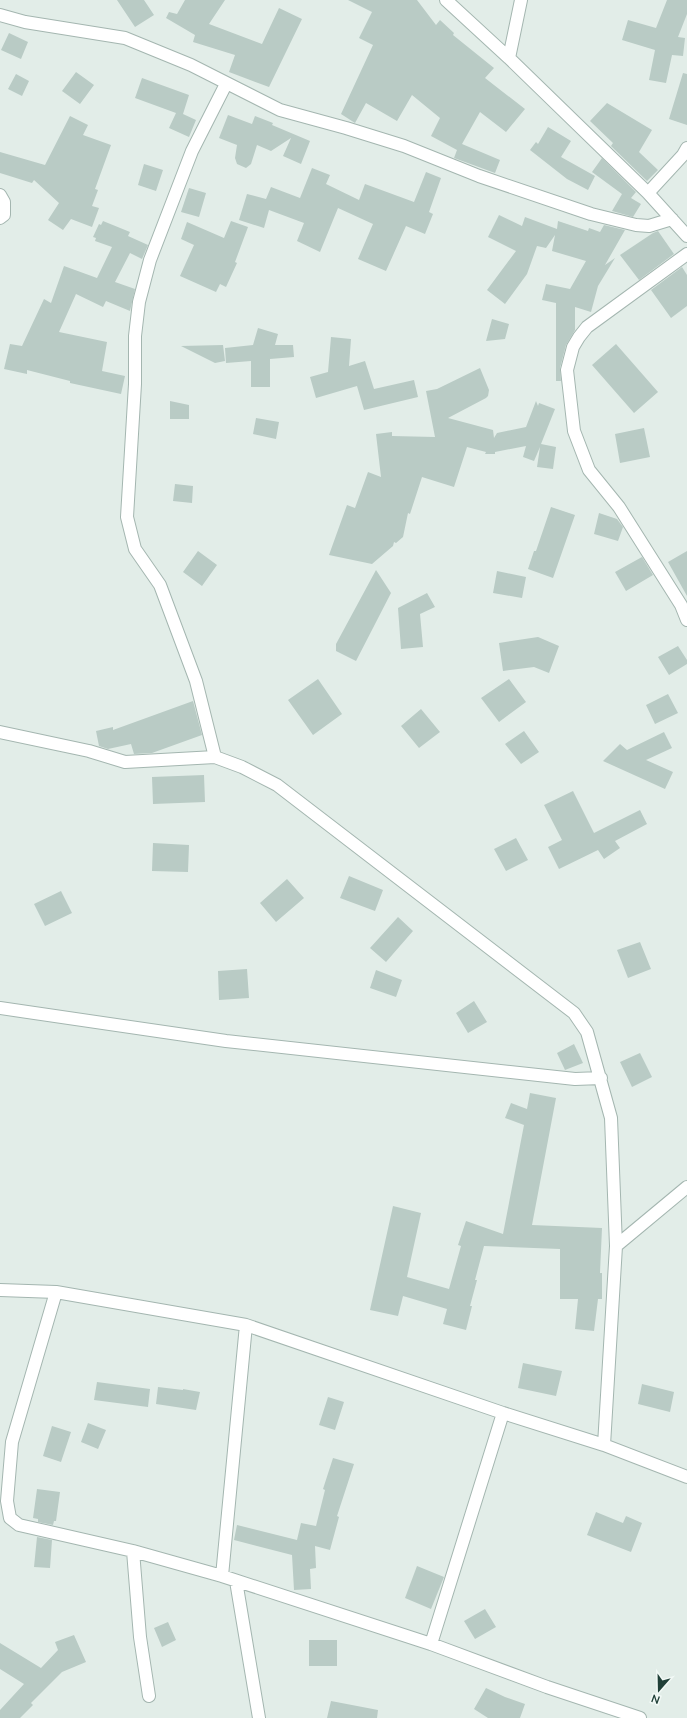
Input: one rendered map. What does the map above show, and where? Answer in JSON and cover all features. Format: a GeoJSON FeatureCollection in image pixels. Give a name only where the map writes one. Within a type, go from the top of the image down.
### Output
{"type":"FeatureCollection","features":[{"type":"Feature","properties":{"kind":"street"},"geometry":{"type":"LineString","coordinates":[[446,0],[509,58],[648,193],[687,236]]}},
{"type":"Feature","properties":{"kind":"street"},"geometry":{"type":"LineString","coordinates":[[509,58],[521,0]]}},
{"type":"Feature","properties":{"kind":"street"},"geometry":{"type":"LineString","coordinates":[[0,15],[25,22],[124,38],[191,64],[226,84],[280,110],[404,146],[479,176],[591,214],[636,226],[649,226],[672,219]]}},
{"type":"Feature","properties":{"kind":"street"},"geometry":{"type":"LineString","coordinates":[[215,757],[196,680],[160,584],[135,549],[127,517],[136,384],[135,336],[139,302],[150,260],[192,152],[226,84]]}},
{"type":"Feature","properties":{"kind":"street"},"geometry":{"type":"LineString","coordinates":[[648,193],[687,148]]}},
{"type":"Feature","properties":{"kind":"street"},"geometry":{"type":"LineString","coordinates":[[0,196],[4,202],[4,214],[0,218]]}},
{"type":"Feature","properties":{"kind":"street"},"geometry":{"type":"LineString","coordinates":[[687,254],[587,327],[573,347],[567,370],[574,431],[589,470],[619,507],[681,605],[687,620]]}},
{"type":"Feature","properties":{"kind":"street"},"geometry":{"type":"LineString","coordinates":[[0,732],[89,751],[125,762],[215,757],[242,767],[278,785],[574,1013],[587,1032],[611,1118],[616,1246],[604,1445]]}},
{"type":"Feature","properties":{"kind":"street"},"geometry":{"type":"LineString","coordinates":[[0,1008],[226,1041],[567,1078],[601,1078]]}},
{"type":"Feature","properties":{"kind":"street"},"geometry":{"type":"LineString","coordinates":[[616,1246],[687,1187]]}},
{"type":"Feature","properties":{"kind":"street"},"geometry":{"type":"LineString","coordinates":[[0,1290],[56,1292],[246,1325],[503,1413],[604,1445],[687,1477]]}},
{"type":"Feature","properties":{"kind":"street"},"geometry":{"type":"LineString","coordinates":[[56,1292],[12,1442],[7,1500],[10,1518],[19,1525],[133,1551],[222,1576],[431,1644],[547,1687],[640,1718]]}},
{"type":"Feature","properties":{"kind":"street"},"geometry":{"type":"LineString","coordinates":[[222,1576],[246,1325]]}},
{"type":"Feature","properties":{"kind":"street"},"geometry":{"type":"LineString","coordinates":[[431,1644],[503,1413]]}},
{"type":"Feature","properties":{"kind":"street"},"geometry":{"type":"LineString","coordinates":[[133,1551],[140,1637],[149,1696]]}},
{"type":"Feature","properties":{"kind":"street"},"geometry":{"type":"LineString","coordinates":[[236,1581],[259,1718]]}},
{"type":"Feature","properties":{"kind":"building"},"geometry":{"type":"Polygon","coordinates":[[[117,0],[144,0],[154,15],[135,27],[117,0]]]}},
{"type":"Feature","properties":{"kind":"building"},"geometry":{"type":"Polygon","coordinates":[[[185,0],[225,0],[209,24],[262,44],[279,8],[302,19],[269,87],[229,72],[235,55],[193,42],[195,35],[166,18],[169,12],[177,14],[185,0]]]}},
{"type":"Feature","properties":{"kind":"building"},"geometry":{"type":"Polygon","coordinates":[[[348,0],[417,0],[436,25],[440,20],[454,33],[453,35],[494,68],[485,78],[525,109],[506,132],[480,112],[462,144],[500,160],[495,173],[454,158],[457,150],[431,136],[440,118],[412,95],[397,121],[366,103],[355,123],[341,114],[373,45],[359,38],[372,12],[348,0]]]}},
{"type":"Feature","properties":{"kind":"building"},"geometry":{"type":"Polygon","coordinates":[[[667,0],[687,0],[687,14],[678,37],[685,38],[683,56],[672,55],[666,83],[649,80],[655,50],[622,40],[628,20],[656,28],[667,0]]]}},
{"type":"Feature","properties":{"kind":"building"},"geometry":{"type":"Polygon","coordinates":[[[9,33],[28,42],[21,59],[1,50],[9,33]]]}},
{"type":"Feature","properties":{"kind":"building"},"geometry":{"type":"Polygon","coordinates":[[[76,72],[94,85],[80,104],[62,91],[76,72]]]}},
{"type":"Feature","properties":{"kind":"building"},"geometry":{"type":"Polygon","coordinates":[[[683,73],[687,74],[687,125],[669,119],[683,73]]]}},
{"type":"Feature","properties":{"kind":"building"},"geometry":{"type":"Polygon","coordinates":[[[16,74],[29,81],[22,96],[8,89],[16,74]]]}},
{"type":"Feature","properties":{"kind":"building"},"geometry":{"type":"Polygon","coordinates":[[[142,78],[189,95],[183,114],[196,120],[189,137],[169,128],[176,113],[135,98],[142,78]]]}},
{"type":"Feature","properties":{"kind":"building"},"geometry":{"type":"Polygon","coordinates":[[[607,103],[652,130],[639,152],[658,170],[647,181],[611,146],[613,143],[590,121],[607,103]]]}},
{"type":"Feature","properties":{"kind":"building"},"geometry":{"type":"Polygon","coordinates":[[[228,115],[252,124],[255,116],[310,141],[301,164],[283,156],[291,138],[271,151],[257,145],[251,164],[246,168],[237,164],[235,158],[237,145],[219,138],[228,115]]]}},
{"type":"Feature","properties":{"kind":"building"},"geometry":{"type":"Polygon","coordinates":[[[70,116],[88,125],[83,135],[111,145],[95,189],[98,190],[92,206],[99,208],[92,227],[71,219],[63,230],[48,220],[59,203],[34,180],[32,183],[0,173],[0,152],[45,165],[70,116]]]}},
{"type":"Feature","properties":{"kind":"building"},"geometry":{"type":"Polygon","coordinates":[[[548,127],[571,141],[561,157],[595,176],[588,190],[567,179],[530,150],[536,142],[538,144],[548,127]]]}},
{"type":"Feature","properties":{"kind":"building"},"geometry":{"type":"Polygon","coordinates":[[[602,158],[636,192],[631,198],[641,204],[633,217],[612,211],[622,194],[592,172],[602,158]]]}},
{"type":"Feature","properties":{"kind":"building"},"geometry":{"type":"Polygon","coordinates":[[[144,164],[163,170],[156,191],[138,185],[144,164]]]}},
{"type":"Feature","properties":{"kind":"building"},"geometry":{"type":"Polygon","coordinates":[[[312,168],[330,175],[326,184],[359,200],[365,184],[414,202],[426,172],[441,178],[429,212],[433,214],[425,234],[406,226],[386,271],[358,259],[373,224],[338,208],[320,252],[297,241],[304,223],[269,210],[264,228],[239,220],[247,194],[266,199],[271,187],[300,198],[312,168]]]}},
{"type":"Feature","properties":{"kind":"building"},"geometry":{"type":"Polygon","coordinates":[[[189,188],[206,193],[199,217],[181,212],[189,188]]]}},
{"type":"Feature","properties":{"kind":"building"},"geometry":{"type":"Polygon","coordinates":[[[499,215],[522,226],[525,217],[557,229],[558,221],[588,231],[589,228],[600,232],[604,225],[625,230],[605,265],[615,258],[598,286],[591,312],[575,307],[575,330],[566,345],[560,368],[561,381],[556,381],[556,303],[542,300],[546,284],[570,289],[586,261],[552,251],[555,235],[546,248],[537,246],[527,274],[505,304],[487,290],[516,251],[488,237],[499,215]]]}},
{"type":"Feature","properties":{"kind":"building"},"geometry":{"type":"Polygon","coordinates":[[[103,221],[130,232],[128,236],[148,245],[142,259],[130,253],[115,282],[135,289],[130,311],[106,301],[103,307],[76,294],[59,332],[107,342],[102,371],[125,376],[121,394],[70,383],[70,381],[27,370],[27,374],[4,369],[10,344],[22,346],[44,299],[51,303],[64,266],[97,278],[112,247],[95,241],[96,238],[93,237],[99,224],[101,225],[103,221]]]}},
{"type":"Feature","properties":{"kind":"building"},"geometry":{"type":"Polygon","coordinates":[[[231,221],[248,227],[235,262],[237,263],[226,287],[220,284],[216,292],[180,276],[194,245],[181,239],[187,222],[224,238],[231,221]]]}},
{"type":"Feature","properties":{"kind":"building"},"geometry":{"type":"Polygon","coordinates":[[[658,231],[674,254],[639,280],[620,255],[658,231]]]}},
{"type":"Feature","properties":{"kind":"building"},"geometry":{"type":"Polygon","coordinates":[[[682,267],[687,275],[687,306],[671,318],[651,290],[682,267]]]}},
{"type":"Feature","properties":{"kind":"building"},"geometry":{"type":"Polygon","coordinates":[[[492,319],[509,324],[505,339],[486,341],[492,319]]]}},
{"type":"Feature","properties":{"kind":"building"},"geometry":{"type":"Polygon","coordinates":[[[258,328],[278,334],[275,345],[293,345],[294,357],[270,359],[270,387],[251,387],[251,361],[226,363],[225,348],[253,345],[258,328]]]}},
{"type":"Feature","properties":{"kind":"building"},"geometry":{"type":"Polygon","coordinates":[[[331,337],[351,339],[349,366],[365,361],[374,389],[414,380],[418,397],[364,410],[357,386],[316,398],[310,377],[328,372],[331,337]]]}},
{"type":"Feature","properties":{"kind":"building"},"geometry":{"type":"Polygon","coordinates":[[[616,344],[658,392],[634,413],[592,365],[616,344]]]}},
{"type":"Feature","properties":{"kind":"building"},"geometry":{"type":"Polygon","coordinates":[[[223,345],[225,361],[215,363],[181,346],[223,345]]]}},
{"type":"Feature","properties":{"kind":"building"},"geometry":{"type":"Polygon","coordinates":[[[480,368],[489,390],[488,396],[448,418],[493,430],[494,438],[497,433],[526,427],[536,401],[538,406],[539,403],[555,409],[541,444],[556,447],[553,469],[537,467],[540,447],[534,461],[523,457],[526,446],[495,452],[495,454],[485,454],[486,452],[467,447],[454,487],[422,477],[410,514],[408,513],[403,537],[396,543],[394,542],[393,546],[372,564],[329,555],[347,505],[355,508],[368,472],[381,477],[376,434],[392,432],[392,436],[435,437],[426,391],[437,389],[480,368]]]}},
{"type":"Feature","properties":{"kind":"building"},"geometry":{"type":"Polygon","coordinates":[[[170,401],[189,405],[189,419],[170,419],[170,401]]]}},
{"type":"Feature","properties":{"kind":"building"},"geometry":{"type":"Polygon","coordinates":[[[256,418],[279,422],[276,439],[253,434],[256,418]]]}},
{"type":"Feature","properties":{"kind":"building"},"geometry":{"type":"Polygon","coordinates":[[[644,428],[650,457],[620,463],[615,434],[644,428]]]}},
{"type":"Feature","properties":{"kind":"building"},"geometry":{"type":"Polygon","coordinates":[[[175,484],[193,486],[192,503],[173,501],[175,484]]]}},
{"type":"Feature","properties":{"kind":"building"},"geometry":{"type":"Polygon","coordinates":[[[551,507],[575,515],[553,578],[528,569],[534,551],[536,551],[551,507]]]}},
{"type":"Feature","properties":{"kind":"building"},"geometry":{"type":"Polygon","coordinates":[[[599,513],[617,519],[623,527],[618,541],[594,534],[599,513]]]}},
{"type":"Feature","properties":{"kind":"building"},"geometry":{"type":"Polygon","coordinates":[[[198,551],[217,565],[202,586],[183,572],[198,551]]]}},
{"type":"Feature","properties":{"kind":"building"},"geometry":{"type":"Polygon","coordinates":[[[687,551],[687,596],[668,562],[687,551]]]}},
{"type":"Feature","properties":{"kind":"building"},"geometry":{"type":"Polygon","coordinates":[[[642,557],[653,575],[626,591],[615,572],[642,557]]]}},
{"type":"Feature","properties":{"kind":"building"},"geometry":{"type":"Polygon","coordinates":[[[376,570],[391,593],[356,661],[336,651],[336,644],[376,570]]]}},
{"type":"Feature","properties":{"kind":"building"},"geometry":{"type":"Polygon","coordinates":[[[497,571],[526,577],[522,598],[493,593],[497,571]]]}},
{"type":"Feature","properties":{"kind":"building"},"geometry":{"type":"Polygon","coordinates":[[[427,593],[435,607],[420,614],[423,647],[401,649],[398,608],[427,593]]]}},
{"type":"Feature","properties":{"kind":"building"},"geometry":{"type":"Polygon","coordinates":[[[538,637],[559,646],[549,673],[534,667],[503,671],[499,643],[538,637]]]}},
{"type":"Feature","properties":{"kind":"building"},"geometry":{"type":"Polygon","coordinates":[[[678,646],[687,660],[687,664],[669,675],[658,657],[678,646]]]}},
{"type":"Feature","properties":{"kind":"building"},"geometry":{"type":"Polygon","coordinates":[[[318,679],[342,714],[313,735],[288,700],[318,679]]]}},
{"type":"Feature","properties":{"kind":"building"},"geometry":{"type":"Polygon","coordinates":[[[509,679],[526,702],[499,722],[481,698],[509,679]]]}},
{"type":"Feature","properties":{"kind":"building"},"geometry":{"type":"Polygon","coordinates":[[[668,694],[678,713],[655,724],[646,705],[668,694]]]}},
{"type":"Feature","properties":{"kind":"building"},"geometry":{"type":"Polygon","coordinates":[[[193,701],[202,735],[152,753],[134,754],[131,744],[108,749],[99,746],[96,731],[113,727],[113,730],[193,701]]]}},
{"type":"Feature","properties":{"kind":"building"},"geometry":{"type":"Polygon","coordinates":[[[421,709],[440,732],[419,748],[401,726],[421,709]]]}},
{"type":"Feature","properties":{"kind":"building"},"geometry":{"type":"Polygon","coordinates":[[[524,731],[539,752],[521,764],[505,744],[524,731]]]}},
{"type":"Feature","properties":{"kind":"building"},"geometry":{"type":"Polygon","coordinates":[[[664,732],[672,748],[646,760],[673,772],[665,789],[603,761],[620,744],[627,750],[664,732]]]}},
{"type":"Feature","properties":{"kind":"building"},"geometry":{"type":"Polygon","coordinates":[[[204,775],[205,802],[153,804],[152,777],[204,775]]]}},
{"type":"Feature","properties":{"kind":"building"},"geometry":{"type":"Polygon","coordinates":[[[573,791],[594,833],[640,810],[647,824],[615,841],[620,848],[604,859],[598,850],[559,869],[548,847],[562,840],[544,805],[573,791]]]}},
{"type":"Feature","properties":{"kind":"building"},"geometry":{"type":"Polygon","coordinates":[[[516,838],[528,860],[506,871],[494,849],[516,838]]]}},
{"type":"Feature","properties":{"kind":"building"},"geometry":{"type":"Polygon","coordinates":[[[153,843],[189,845],[188,872],[152,871],[153,843]]]}},
{"type":"Feature","properties":{"kind":"building"},"geometry":{"type":"Polygon","coordinates":[[[349,876],[383,890],[375,911],[340,898],[349,876]]]}},
{"type":"Feature","properties":{"kind":"building"},"geometry":{"type":"Polygon","coordinates":[[[287,879],[304,898],[276,922],[260,903],[287,879]]]}},
{"type":"Feature","properties":{"kind":"building"},"geometry":{"type":"Polygon","coordinates":[[[61,891],[72,913],[45,926],[34,904],[61,891]]]}},
{"type":"Feature","properties":{"kind":"building"},"geometry":{"type":"Polygon","coordinates":[[[398,917],[413,931],[386,962],[370,948],[398,917]]]}},
{"type":"Feature","properties":{"kind":"building"},"geometry":{"type":"Polygon","coordinates":[[[640,942],[651,969],[628,978],[617,950],[640,942]]]}},
{"type":"Feature","properties":{"kind":"building"},"geometry":{"type":"Polygon","coordinates":[[[247,969],[249,998],[219,1000],[218,971],[247,969]]]}},
{"type":"Feature","properties":{"kind":"building"},"geometry":{"type":"Polygon","coordinates":[[[376,970],[402,980],[396,997],[370,988],[376,970]]]}},
{"type":"Feature","properties":{"kind":"building"},"geometry":{"type":"Polygon","coordinates":[[[474,1001],[487,1022],[468,1033],[456,1013],[474,1001]]]}},
{"type":"Feature","properties":{"kind":"building"},"geometry":{"type":"Polygon","coordinates":[[[574,1044],[583,1063],[565,1070],[557,1053],[574,1044]]]}},
{"type":"Feature","properties":{"kind":"building"},"geometry":{"type":"Polygon","coordinates":[[[640,1053],[652,1077],[632,1087],[620,1062],[640,1053]]]}},
{"type":"Feature","properties":{"kind":"building"},"geometry":{"type":"Polygon","coordinates":[[[530,1093],[556,1098],[532,1225],[602,1228],[600,1273],[602,1273],[602,1299],[598,1299],[594,1331],[575,1329],[578,1299],[560,1299],[560,1249],[484,1246],[475,1280],[477,1280],[470,1306],[472,1306],[466,1330],[443,1324],[447,1309],[403,1296],[398,1316],[370,1310],[393,1206],[421,1213],[407,1277],[449,1289],[461,1246],[458,1245],[466,1221],[503,1234],[524,1125],[505,1118],[511,1103],[527,1109],[530,1093]]]}},
{"type":"Feature","properties":{"kind":"building"},"geometry":{"type":"Polygon","coordinates":[[[523,1363],[562,1371],[556,1396],[518,1388],[523,1363]]]}},
{"type":"Feature","properties":{"kind":"building"},"geometry":{"type":"Polygon","coordinates":[[[97,1382],[150,1389],[148,1407],[94,1400],[97,1382]]]}},
{"type":"Feature","properties":{"kind":"building"},"geometry":{"type":"Polygon","coordinates":[[[642,1384],[674,1392],[670,1412],[638,1404],[642,1384]]]}},
{"type":"Feature","properties":{"kind":"building"},"geometry":{"type":"Polygon","coordinates":[[[158,1387],[200,1392],[196,1410],[156,1404],[158,1387]]]}},
{"type":"Feature","properties":{"kind":"building"},"geometry":{"type":"Polygon","coordinates":[[[328,1397],[344,1402],[335,1430],[319,1425],[328,1397]]]}},
{"type":"Feature","properties":{"kind":"building"},"geometry":{"type":"Polygon","coordinates":[[[88,1423],[106,1430],[98,1449],[81,1442],[88,1423]]]}},
{"type":"Feature","properties":{"kind":"building"},"geometry":{"type":"Polygon","coordinates":[[[52,1426],[71,1432],[61,1462],[43,1456],[52,1426]]]}},
{"type":"Feature","properties":{"kind":"building"},"geometry":{"type":"Polygon","coordinates":[[[333,1458],[354,1464],[337,1516],[339,1517],[330,1550],[315,1546],[316,1568],[310,1569],[311,1589],[294,1590],[292,1555],[234,1540],[237,1525],[297,1540],[301,1523],[316,1526],[325,1490],[323,1489],[333,1458]]]}},
{"type":"Feature","properties":{"kind":"building"},"geometry":{"type":"Polygon","coordinates":[[[37,1489],[60,1492],[56,1521],[54,1521],[53,1525],[38,1522],[38,1519],[33,1518],[37,1489]]]}},
{"type":"Feature","properties":{"kind":"building"},"geometry":{"type":"Polygon","coordinates":[[[596,1512],[623,1523],[626,1516],[642,1523],[631,1552],[587,1535],[596,1512]]]}},
{"type":"Feature","properties":{"kind":"building"},"geometry":{"type":"Polygon","coordinates":[[[37,1537],[52,1540],[50,1568],[34,1567],[37,1537]]]}},
{"type":"Feature","properties":{"kind":"building"},"geometry":{"type":"Polygon","coordinates":[[[417,1566],[444,1577],[431,1609],[405,1598],[417,1566]]]}},
{"type":"Feature","properties":{"kind":"building"},"geometry":{"type":"Polygon","coordinates":[[[485,1609],[496,1627],[475,1639],[464,1621],[485,1609]]]}},
{"type":"Feature","properties":{"kind":"building"},"geometry":{"type":"Polygon","coordinates":[[[168,1622],[176,1640],[162,1647],[154,1628],[168,1622]]]}},
{"type":"Feature","properties":{"kind":"building"},"geometry":{"type":"Polygon","coordinates":[[[74,1635],[86,1662],[62,1672],[31,1703],[33,1705],[20,1718],[0,1718],[0,1710],[24,1684],[0,1669],[0,1643],[41,1668],[58,1650],[55,1642],[74,1635]]]}},
{"type":"Feature","properties":{"kind":"building"},"geometry":{"type":"Polygon","coordinates":[[[309,1640],[337,1640],[337,1666],[309,1666],[309,1640]]]}},
{"type":"Feature","properties":{"kind":"building"},"geometry":{"type":"Polygon","coordinates":[[[486,1688],[525,1704],[520,1718],[488,1718],[474,1709],[486,1688]]]}},
{"type":"Feature","properties":{"kind":"building"},"geometry":{"type":"Polygon","coordinates":[[[331,1701],[378,1710],[377,1718],[327,1718],[331,1701]]]}}]}
